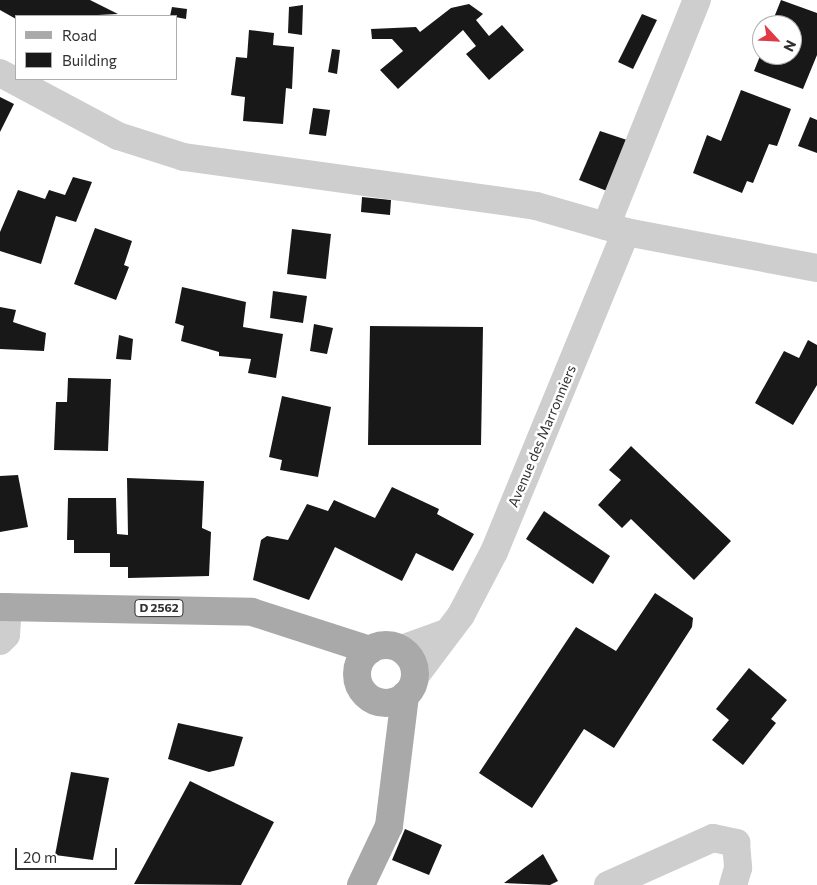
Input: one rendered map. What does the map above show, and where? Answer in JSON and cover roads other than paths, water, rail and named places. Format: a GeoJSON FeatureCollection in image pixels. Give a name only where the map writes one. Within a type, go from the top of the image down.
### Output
{"type":"FeatureCollection","features":[{"type":"Feature","properties":{"kind":"main road","name":"D 2562"},"geometry":{"type":"LineString","coordinates":[[4,607],[228,609],[268,616],[314,633],[370,650]]}},
{"type":"Feature","properties":{"kind":"main road","name":"D 2562"},"geometry":{"type":"LineString","coordinates":[[314,633],[357,676]]}},
{"type":"Feature","properties":{"kind":"main road"},"geometry":{"type":"LineString","coordinates":[[361,885],[389,826],[398,768],[410,686],[410,656],[402,649],[380,645],[370,650],[360,661],[357,676],[360,687],[377,702],[398,768]]}},
{"type":"Feature","properties":{"kind":"main road"},"geometry":{"type":"LineString","coordinates":[[377,702],[397,701],[410,686]]}},
{"type":"Feature","properties":{"kind":"street","name":"Avenue des Marronniers"},"geometry":{"type":"LineString","coordinates":[[410,686],[446,633],[461,615],[494,552],[616,229],[697,0]]}},
{"type":"Feature","properties":{"kind":"street"},"geometry":{"type":"LineString","coordinates":[[0,73],[118,136],[158,151],[243,168],[536,206],[616,229],[817,268]]}},
{"type":"Feature","properties":{"kind":"street"},"geometry":{"type":"LineString","coordinates":[[0,641],[6,635],[4,607]]}},
{"type":"Feature","properties":{"kind":"street"},"geometry":{"type":"LineString","coordinates":[[402,649],[446,633]]}},
{"type":"Feature","properties":{"kind":"street"},"geometry":{"type":"LineString","coordinates":[[608,885],[713,838],[736,843],[738,868],[733,885]]}}]}
